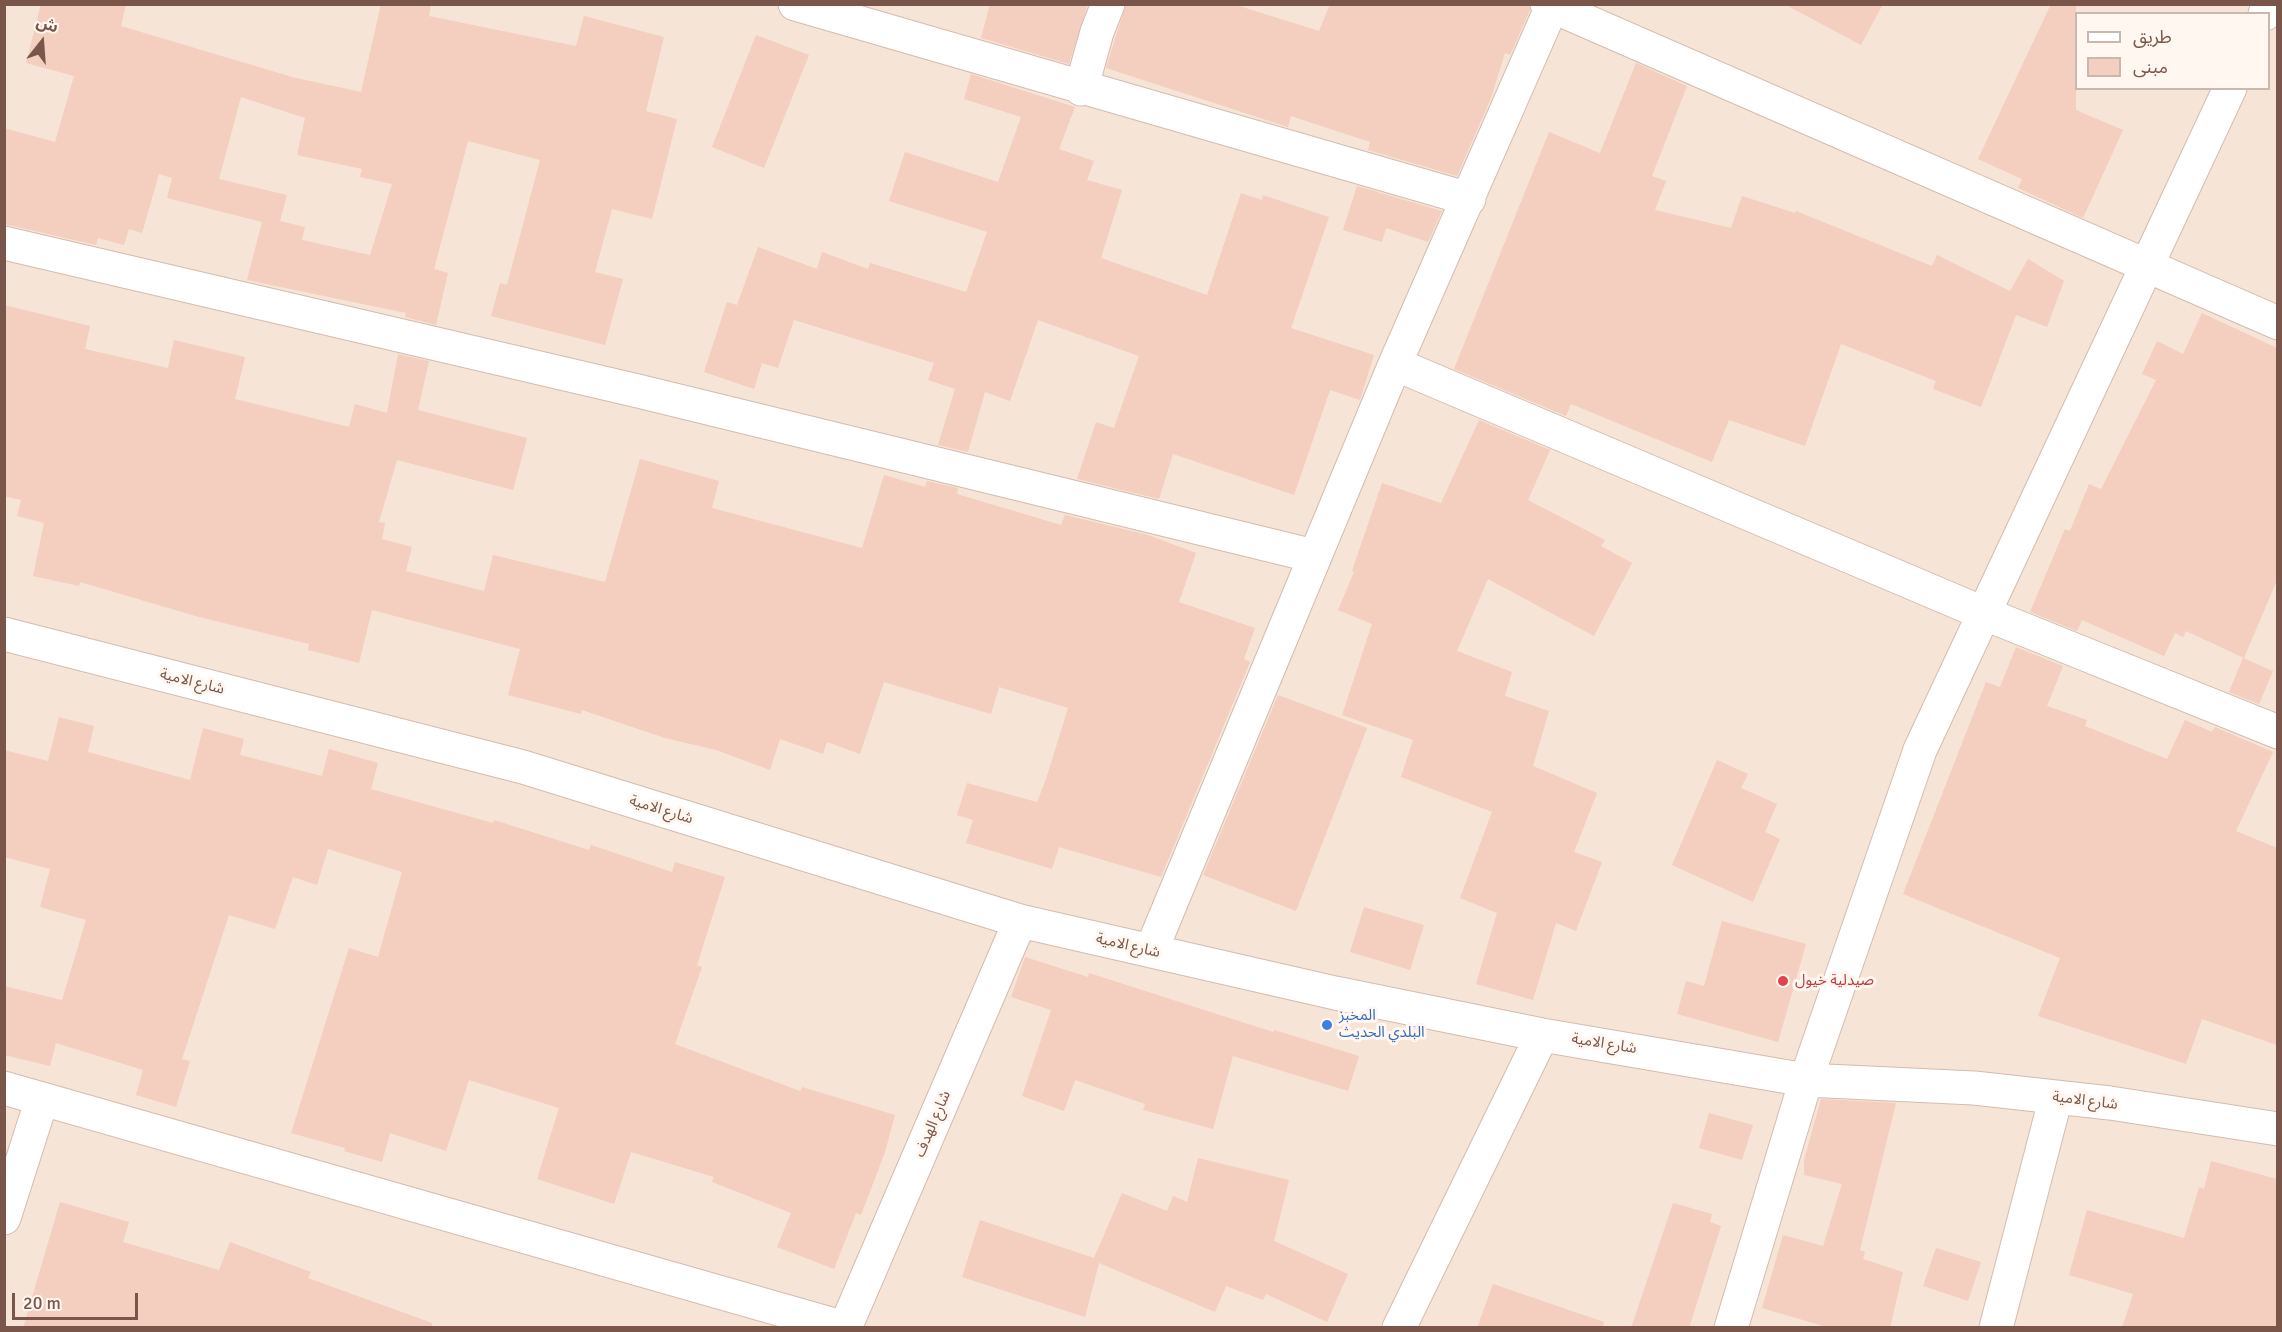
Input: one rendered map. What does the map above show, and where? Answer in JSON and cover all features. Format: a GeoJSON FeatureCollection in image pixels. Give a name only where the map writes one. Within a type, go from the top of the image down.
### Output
{"type":"FeatureCollection","features":[{"type":"Feature","properties":{"kind":"street"},"geometry":{"type":"LineString","coordinates":[[795,4],[1081,89],[1469,199]]}},
{"type":"Feature","properties":{"kind":"street"},"geometry":{"type":"LineString","coordinates":[[1081,89],[1097,32],[1108,4]]}},
{"type":"Feature","properties":{"kind":"street"},"geometry":{"type":"LineString","coordinates":[[1151,951],[1314,556],[1395,364],[1469,199],[1550,5],[2277,323]]}},
{"type":"Feature","properties":{"kind":"street"},"geometry":{"type":"LineString","coordinates":[[1731,1328],[1806,1080],[1920,750],[2229,90]]}},
{"type":"Feature","properties":{"kind":"street"},"geometry":{"type":"LineString","coordinates":[[4,243],[638,391],[1314,556]]}},
{"type":"Feature","properties":{"kind":"street"},"geometry":{"type":"LineString","coordinates":[[1395,364],[1983,613],[2277,732]]}},
{"type":"Feature","properties":{"kind":"street","name":"شارع الامية"},"geometry":{"type":"LineString","coordinates":[[4,634],[523,767],[1020,921],[1335,993],[1542,1035],[1806,1080],[1974,1088],[2056,1097],[2277,1129]]}},
{"type":"Feature","properties":{"kind":"street","name":"شارع الهدف"},"geometry":{"type":"LineString","coordinates":[[845,1328],[1020,921]]}},
{"type":"Feature","properties":{"kind":"street"},"geometry":{"type":"LineString","coordinates":[[1399,1328],[1542,1035]]}},
{"type":"Feature","properties":{"kind":"street"},"geometry":{"type":"LineString","coordinates":[[4,1088],[845,1328]]}},
{"type":"Feature","properties":{"kind":"street"},"geometry":{"type":"LineString","coordinates":[[1996,1328],[2056,1097]]}},
{"type":"Feature","properties":{"kind":"street"},"geometry":{"type":"LineString","coordinates":[[4,1218],[42,1099]]}},
{"type":"Feature","properties":{"kind":"shaded area"},"geometry":{"type":"Polygon","coordinates":[[[5,5],[2277,5],[2277,1327],[5,1327],[5,5]]]}},
{"type":"Feature","properties":{"kind":"building"},"geometry":{"type":"Polygon","coordinates":[[[41,4],[126,4],[121,26],[292,77],[361,92],[381,4],[431,4],[429,16],[576,46],[584,16],[664,37],[646,111],[677,119],[652,219],[612,209],[595,272],[623,279],[605,345],[491,316],[500,283],[507,285],[540,160],[468,141],[434,269],[448,273],[436,325],[405,317],[406,313],[247,280],[262,222],[167,198],[172,178],[159,174],[142,233],[129,229],[124,245],[98,238],[96,245],[4,224],[4,128],[55,142],[74,76],[26,63],[41,4]],[[241,97],[219,179],[287,195],[280,221],[305,227],[302,240],[370,255],[392,184],[360,177],[362,169],[297,155],[305,118],[241,97]]]}},
{"type":"Feature","properties":{"kind":"building"},"geometry":{"type":"Polygon","coordinates":[[[990,4],[1088,4],[1069,64],[981,38],[990,4]]]}},
{"type":"Feature","properties":{"kind":"building"},"geometry":{"type":"Polygon","coordinates":[[[1126,4],[1233,4],[1319,31],[1330,4],[1529,4],[1530,10],[1510,55],[1505,53],[1491,98],[1457,176],[1368,150],[1370,142],[1291,116],[1288,127],[1106,68],[1126,4]]]}},
{"type":"Feature","properties":{"kind":"building"},"geometry":{"type":"Polygon","coordinates":[[[1784,4],[1883,4],[1861,45],[1784,4]]]}},
{"type":"Feature","properties":{"kind":"building"},"geometry":{"type":"Polygon","coordinates":[[[2051,4],[2076,4],[2076,110],[2123,130],[2083,218],[2018,188],[2022,179],[1978,159],[2051,4]]]}},
{"type":"Feature","properties":{"kind":"building"},"geometry":{"type":"Polygon","coordinates":[[[756,35],[809,55],[764,168],[712,147],[756,35]]]}},
{"type":"Feature","properties":{"kind":"building"},"geometry":{"type":"Polygon","coordinates":[[[1636,63],[1687,86],[1652,176],[1666,181],[1655,210],[1731,228],[1742,196],[1795,213],[1796,211],[1932,266],[1937,255],[2010,291],[2028,259],[2064,281],[2047,327],[2016,315],[1981,407],[1933,389],[1936,381],[1841,344],[1805,446],[1729,420],[1712,462],[1571,404],[1566,416],[1454,369],[1549,132],[1600,153],[1636,63]]]}},
{"type":"Feature","properties":{"kind":"building"},"geometry":{"type":"Polygon","coordinates":[[[971,74],[1075,107],[1059,149],[1094,161],[1087,180],[1122,190],[1101,258],[1207,295],[1241,193],[1262,200],[1263,195],[1329,217],[1291,328],[1374,355],[1360,400],[1330,390],[1294,495],[1173,454],[1159,499],[1077,479],[1096,422],[1114,428],[1139,356],[1038,320],[1010,401],[985,392],[968,452],[938,445],[955,389],[928,380],[934,363],[794,320],[778,368],[762,363],[754,389],[704,372],[727,302],[737,305],[758,247],[817,269],[822,252],[868,269],[870,263],[966,292],[987,232],[889,201],[905,152],[998,182],[1021,117],[964,99],[971,74]]]}},
{"type":"Feature","properties":{"kind":"building"},"geometry":{"type":"Polygon","coordinates":[[[1357,186],[1442,211],[1428,242],[1386,228],[1382,242],[1343,230],[1357,186]]]}},
{"type":"Feature","properties":{"kind":"building"},"geometry":{"type":"Polygon","coordinates":[[[4,305],[90,326],[85,349],[168,368],[174,340],[245,357],[235,399],[349,427],[355,404],[387,413],[398,354],[429,361],[418,410],[527,438],[513,490],[397,460],[379,522],[385,523],[382,539],[412,547],[406,571],[484,591],[493,555],[605,582],[640,459],[719,481],[712,508],[862,548],[884,475],[925,487],[927,481],[958,488],[957,494],[1061,525],[1065,515],[1148,535],[1196,553],[1179,602],[1255,628],[1244,659],[1250,662],[1161,877],[1059,847],[1052,869],[966,843],[973,820],[957,815],[967,783],[1037,802],[1046,779],[1068,708],[999,687],[991,714],[884,682],[860,754],[827,742],[823,754],[780,739],[770,770],[716,750],[665,738],[582,710],[581,714],[508,695],[520,649],[372,610],[359,663],[308,650],[309,644],[199,617],[80,582],[79,586],[33,576],[44,523],[17,516],[21,500],[4,496],[4,305]]]}},
{"type":"Feature","properties":{"kind":"building"},"geometry":{"type":"Polygon","coordinates":[[[2202,313],[2277,348],[2277,580],[2244,658],[2186,631],[2183,637],[2175,633],[2164,656],[2082,620],[2077,631],[2030,612],[2065,529],[2070,531],[2089,484],[2101,489],[2156,380],[2142,374],[2157,341],[2183,354],[2202,313]]]}},
{"type":"Feature","properties":{"kind":"building"},"geometry":{"type":"Polygon","coordinates":[[[1479,420],[1550,450],[1528,500],[1605,540],[1601,546],[1632,563],[1594,636],[1488,579],[1457,651],[1512,672],[1505,696],[1549,711],[1533,766],[1597,793],[1574,852],[1602,862],[1576,931],[1556,923],[1533,1000],[1476,984],[1497,913],[1460,898],[1492,812],[1401,777],[1413,740],[1342,715],[1372,624],[1338,610],[1354,572],[1352,571],[1382,483],[1441,503],[1479,420]]]}},
{"type":"Feature","properties":{"kind":"building"},"geometry":{"type":"Polygon","coordinates":[[[2016,647],[2063,666],[2047,706],[2087,720],[2085,726],[2167,759],[2185,720],[2212,732],[2215,727],[2273,752],[2236,831],[2277,848],[2277,1045],[2202,1019],[2186,1064],[2038,1016],[2060,958],[1903,894],[1986,682],[2000,687],[2016,647]]]}},
{"type":"Feature","properties":{"kind":"building"},"geometry":{"type":"Polygon","coordinates":[[[2243,658],[2273,671],[2259,704],[2229,692],[2243,658]]]}},
{"type":"Feature","properties":{"kind":"building"},"geometry":{"type":"Polygon","coordinates":[[[1278,695],[1367,728],[1296,911],[1203,875],[1278,695]]]}},
{"type":"Feature","properties":{"kind":"building"},"geometry":{"type":"Polygon","coordinates":[[[59,717],[94,726],[88,752],[190,780],[203,728],[244,739],[240,755],[322,776],[329,749],[378,763],[371,789],[493,823],[494,820],[589,850],[591,845],[672,872],[675,862],[725,877],[697,965],[702,967],[675,1044],[800,1091],[802,1087],[895,1115],[885,1152],[861,1215],[856,1213],[834,1269],[777,1247],[791,1213],[712,1182],[714,1177],[631,1152],[614,1204],[537,1179],[559,1108],[469,1080],[446,1151],[390,1133],[382,1162],[344,1151],[345,1148],[291,1133],[349,948],[378,957],[402,872],[328,849],[317,885],[293,877],[275,929],[229,915],[182,1059],[190,1061],[176,1107],[136,1095],[143,1070],[56,1043],[50,1066],[4,1055],[4,986],[62,1000],[86,920],[40,907],[50,869],[4,857],[4,750],[48,761],[59,717]]]}},
{"type":"Feature","properties":{"kind":"building"},"geometry":{"type":"Polygon","coordinates":[[[1717,760],[1748,774],[1741,788],[1777,804],[1765,832],[1780,839],[1753,902],[1672,865],[1717,760]]]}},
{"type":"Feature","properties":{"kind":"building"},"geometry":{"type":"Polygon","coordinates":[[[1364,907],[1424,925],[1410,970],[1350,952],[1364,907]]]}},
{"type":"Feature","properties":{"kind":"building"},"geometry":{"type":"Polygon","coordinates":[[[1722,921],[1806,944],[1778,1042],[1677,1014],[1686,981],[1704,986],[1722,921]]]}},
{"type":"Feature","properties":{"kind":"building"},"geometry":{"type":"Polygon","coordinates":[[[1025,957],[1088,977],[1089,973],[1273,1032],[1274,1030],[1359,1056],[1348,1091],[1233,1056],[1213,1129],[1143,1110],[1145,1104],[1075,1080],[1064,1111],[1022,1096],[1051,1010],[1011,997],[1025,957]]]}},
{"type":"Feature","properties":{"kind":"building"},"geometry":{"type":"Polygon","coordinates":[[[1821,1099],[1896,1103],[1860,1250],[1865,1252],[1863,1259],[1903,1272],[1890,1328],[1830,1328],[1762,1308],[1783,1235],[1823,1246],[1842,1184],[1804,1175],[1804,1160],[1821,1099]]]}},
{"type":"Feature","properties":{"kind":"building"},"geometry":{"type":"Polygon","coordinates":[[[1709,1113],[1753,1125],[1742,1160],[1699,1148],[1709,1113]]]}},
{"type":"Feature","properties":{"kind":"building"},"geometry":{"type":"Polygon","coordinates":[[[1198,1158],[1289,1180],[1274,1241],[1348,1274],[1327,1322],[1266,1294],[1263,1300],[1226,1286],[1215,1312],[1099,1263],[1085,1317],[962,1277],[980,1220],[1094,1258],[1122,1193],[1167,1211],[1173,1196],[1187,1202],[1198,1158]]]}},
{"type":"Feature","properties":{"kind":"building"},"geometry":{"type":"Polygon","coordinates":[[[2211,1161],[2277,1179],[2277,1328],[2122,1328],[2133,1294],[2069,1275],[2087,1210],[2184,1238],[2199,1187],[2204,1189],[2211,1161]]]}},
{"type":"Feature","properties":{"kind":"building"},"geometry":{"type":"Polygon","coordinates":[[[60,1202],[129,1222],[123,1242],[219,1270],[230,1242],[311,1272],[308,1278],[432,1323],[432,1328],[23,1328],[60,1202]]]}},
{"type":"Feature","properties":{"kind":"building"},"geometry":{"type":"Polygon","coordinates":[[[1673,1203],[1712,1214],[1710,1222],[1721,1226],[1689,1328],[1631,1328],[1673,1203]]]}},
{"type":"Feature","properties":{"kind":"building"},"geometry":{"type":"Polygon","coordinates":[[[1936,1248],[1981,1262],[1968,1301],[1923,1286],[1936,1248]]]}},
{"type":"Feature","properties":{"kind":"building"},"geometry":{"type":"Polygon","coordinates":[[[1493,1284],[1604,1322],[1603,1328],[1477,1328],[1493,1284]]]}},
{"type":"Feature","properties":{"kind":"place","name":"صيدلية خيول"},"geometry":{"type":"Point","coordinates":[1783,981]}},
{"type":"Feature","properties":{"kind":"place","name":"المخبز البلدي الحديث"},"geometry":{"type":"Point","coordinates":[1327,1025]}}]}
